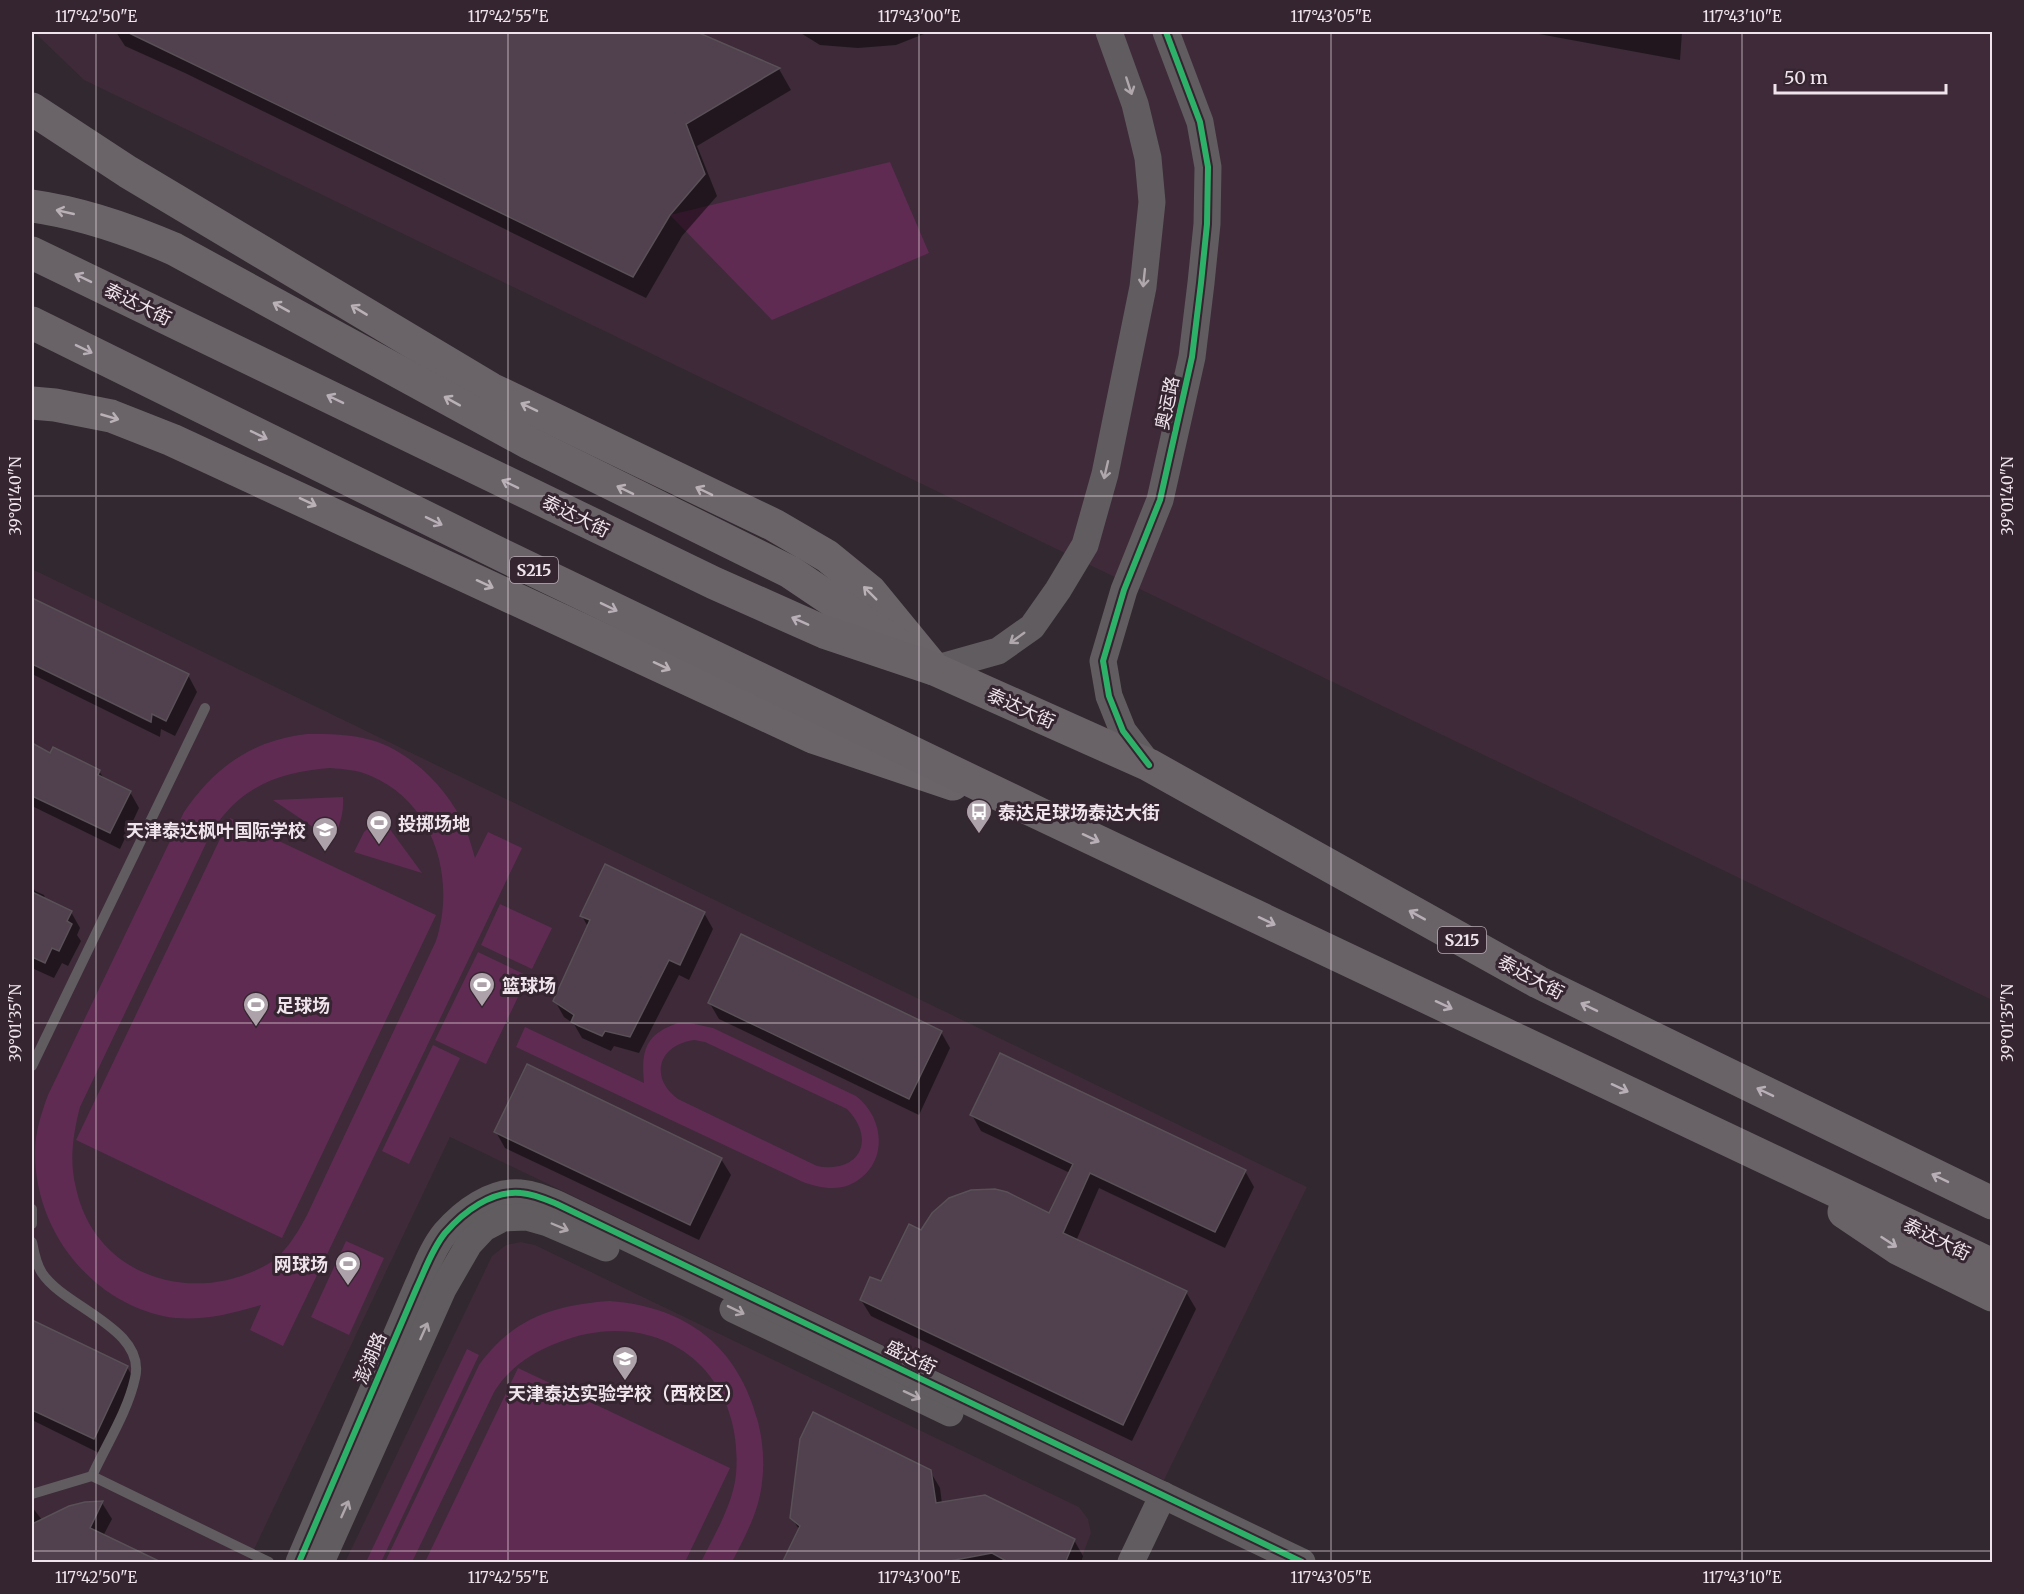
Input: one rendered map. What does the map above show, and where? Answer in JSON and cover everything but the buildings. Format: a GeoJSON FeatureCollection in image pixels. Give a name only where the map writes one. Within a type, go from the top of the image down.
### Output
{"type":"FeatureCollection","features":[{"type":"Feature","properties":{"kind":"highway","name":"泰达大街"},"geometry":{"type":"LineString","coordinates":[[32,253],[714,583],[824,632],[934,669],[1149,765],[1538,982],[1992,1203]]}},
{"type":"Feature","properties":{"kind":"highway","name":"泰达大街"},"geometry":{"type":"LineString","coordinates":[[32,323],[502,555],[1038,813],[1992,1265]]}},
{"type":"Feature","properties":{"kind":"highway"},"geometry":{"type":"LineString","coordinates":[[1792,1169],[1853,1219],[1899,1249],[1992,1295]]}},
{"type":"Feature","properties":{"kind":"main road"},"geometry":{"type":"LineString","coordinates":[[32,109],[128,172],[491,389],[774,525],[827,556],[870,591],[934,669]]}},
{"type":"Feature","properties":{"kind":"main road"},"geometry":{"type":"LineString","coordinates":[[32,206],[50,208],[114,225],[174,249],[529,443],[790,572],[934,669]]}},
{"type":"Feature","properties":{"kind":"main road"},"geometry":{"type":"LineString","coordinates":[[32,403],[111,416],[172,440],[813,737],[1038,813]]}},
{"type":"Feature","properties":{"kind":"street"},"geometry":{"type":"LineString","coordinates":[[934,669],[998,651],[1032,627],[1085,545],[1106,474],[1143,287],[1152,202],[1146,147],[1135,104],[1109,32]]}},
{"type":"Feature","properties":{"kind":"street","name":"奥运路"},"geometry":{"type":"LineString","coordinates":[[1149,765],[1123,730],[1109,696],[1103,661],[1124,590],[1160,500],[1192,357],[1207,224],[1208,167],[1200,122],[1166,32]]}},
{"type":"Feature","properties":{"kind":"street","name":"澎湖路"},"geometry":{"type":"LineString","coordinates":[[299,1563],[431,1257],[444,1234],[483,1201],[503,1205]]}},
{"type":"Feature","properties":{"kind":"street"},"geometry":{"type":"LineString","coordinates":[[321,1563],[443,1289],[469,1244],[503,1205]]}},
{"type":"Feature","properties":{"kind":"street","name":"盛达街"},"geometry":{"type":"LineString","coordinates":[[503,1205],[527,1217],[548,1222],[589,1240],[1160,1503],[1302,1563]]}},
{"type":"Feature","properties":{"kind":"street"},"geometry":{"type":"LineString","coordinates":[[1131,1563],[1160,1503]]}},
{"type":"Feature","properties":{"kind":"street","name":"盛达街"},"geometry":{"type":"LineString","coordinates":[[1160,1503],[1265,1563]]}},
{"type":"Feature","properties":{"kind":"lane"},"geometry":{"type":"LineString","coordinates":[[32,1066],[205,708]]}},
{"type":"Feature","properties":{"kind":"lane"},"geometry":{"type":"LineString","coordinates":[[32,1209],[32,1224]]}},
{"type":"Feature","properties":{"kind":"lane"},"geometry":{"type":"LineString","coordinates":[[32,1242],[34,1255],[43,1273],[53,1285],[120,1335],[130,1347],[136,1363],[136,1376],[129,1398],[92,1476]]}},
{"type":"Feature","properties":{"kind":"lane"},"geometry":{"type":"LineString","coordinates":[[32,1494],[92,1476],[269,1563]]}},
{"type":"Feature","properties":{"kind":"shaded area"},"geometry":{"type":"Polygon","coordinates":[[[34,32],[1992,32],[1992,1000],[84,80],[34,32]]]}},
{"type":"Feature","properties":{"kind":"shaded area"},"geometry":{"type":"Polygon","coordinates":[[[890,162],[929,253],[772,320],[670,215],[890,162]]]}},
{"type":"Feature","properties":{"kind":"shaded area","name":"天津泰达枫叶国际学校"},"geometry":{"type":"Polygon","coordinates":[[[32,569],[1307,1187],[1164,1480],[450,1137],[248,1562],[32,1562],[32,569]]]}},
{"type":"Feature","properties":{"kind":"shaded area"},"geometry":{"type":"Polygon","coordinates":[[[307,734],[339,735],[363,738],[386,745],[414,763],[439,786],[458,813],[475,858],[488,832],[522,848],[283,1346],[250,1330],[261,1305],[201,1318],[176,1318],[136,1307],[111,1294],[71,1257],[56,1233],[44,1208],[37,1181],[35,1153],[39,1123],[48,1095],[184,812],[209,781],[236,758],[287,737],[307,734]],[[330,768],[293,773],[277,778],[247,793],[222,817],[211,833],[80,1107],[72,1158],[76,1188],[87,1219],[103,1243],[125,1262],[151,1276],[179,1282],[209,1283],[239,1277],[268,1264],[285,1249],[307,1215],[436,941],[442,918],[441,869],[435,846],[425,824],[411,805],[393,788],[366,774],[330,768]]]}},
{"type":"Feature","properties":{"kind":"shaded area"},"geometry":{"type":"Polygon","coordinates":[[[343,797],[341,819],[332,840],[273,800],[343,797]]]}},
{"type":"Feature","properties":{"kind":"shaded area","name":"投掷场地"},"geometry":{"type":"Polygon","coordinates":[[[381,817],[422,873],[354,852],[364,832],[381,817]]]}},
{"type":"Feature","properties":{"kind":"shaded area","name":"足球场"},"geometry":{"type":"Polygon","coordinates":[[[230,818],[436,915],[282,1238],[76,1140],[230,818]]]}},
{"type":"Feature","properties":{"kind":"shaded area","name":"篮球场"},"geometry":{"type":"Polygon","coordinates":[[[500,904],[552,928],[532,969],[481,945],[500,904]]]}},
{"type":"Feature","properties":{"kind":"shaded area","name":"篮球场"},"geometry":{"type":"Polygon","coordinates":[[[478,952],[528,976],[486,1064],[435,1040],[478,952]]]}},
{"type":"Feature","properties":{"kind":"shaded area"},"geometry":{"type":"Polygon","coordinates":[[[678,1023],[690,1023],[713,1028],[856,1096],[866,1106],[878,1130],[877,1156],[871,1167],[862,1177],[843,1187],[826,1188],[803,1182],[516,1047],[525,1027],[644,1083],[643,1062],[648,1045],[652,1038],[667,1027],[678,1023]],[[694,1040],[682,1043],[665,1055],[661,1072],[663,1082],[678,1099],[817,1166],[844,1165],[853,1160],[862,1143],[861,1132],[847,1109],[705,1042],[694,1040]]]}},
{"type":"Feature","properties":{"kind":"shaded area"},"geometry":{"type":"Polygon","coordinates":[[[433,1045],[460,1058],[409,1164],[382,1151],[433,1045]]]}},
{"type":"Feature","properties":{"kind":"shaded area","name":"网球场"},"geometry":{"type":"Polygon","coordinates":[[[346,1241],[384,1258],[349,1335],[311,1317],[346,1241]]]}},
{"type":"Feature","properties":{"kind":"shaded area","name":"天津泰达实验学校（西校区）"},"geometry":{"type":"Polygon","coordinates":[[[521,1242],[535,1245],[1079,1507],[1088,1519],[1091,1533],[1080,1562],[345,1562],[492,1256],[506,1245],[521,1242]]]}},
{"type":"Feature","properties":{"kind":"shaded area"},"geometry":{"type":"Polygon","coordinates":[[[610,1301],[663,1312],[705,1335],[723,1352],[749,1395],[762,1440],[763,1477],[755,1512],[732,1562],[701,1562],[727,1508],[736,1474],[735,1436],[726,1403],[709,1375],[687,1353],[659,1339],[628,1332],[593,1333],[557,1343],[538,1352],[514,1369],[494,1392],[412,1562],[385,1562],[479,1365],[492,1349],[521,1325],[536,1317],[571,1306],[610,1301]]]}},
{"type":"Feature","properties":{"kind":"shaded area"},"geometry":{"type":"Polygon","coordinates":[[[467,1349],[479,1355],[381,1562],[366,1562],[467,1349]]]}},
{"type":"Feature","properties":{"kind":"shaded area"},"geometry":{"type":"Polygon","coordinates":[[[518,1368],[730,1468],[685,1562],[425,1562],[518,1368]]]}},
{"type":"Feature","properties":{"kind":"cycle path"},"geometry":{"type":"LineString","coordinates":[[1149,765],[1123,731],[1109,696],[1103,661],[1124,590],[1160,500],[1192,357],[1207,224],[1208,167],[1200,122],[1166,32]]}},
{"type":"Feature","properties":{"kind":"cycle path"},"geometry":{"type":"LineString","coordinates":[[299,1562],[436,1246],[452,1225],[469,1210],[489,1199],[510,1193],[530,1194],[557,1204],[1302,1562]]}},
{"type":"Feature","properties":{"kind":"place","name":"泰达足球场泰达大街"},"geometry":{"type":"Point","coordinates":[979,835]}},
{"type":"Feature","properties":{"kind":"place","name":"投掷场地"},"geometry":{"type":"Point","coordinates":[379,846]}},
{"type":"Feature","properties":{"kind":"place","name":"天津泰达枫叶国际学校"},"geometry":{"type":"Point","coordinates":[325,853]}},
{"type":"Feature","properties":{"kind":"place","name":"篮球场"},"geometry":{"type":"Point","coordinates":[482,1008]}},
{"type":"Feature","properties":{"kind":"place","name":"足球场"},"geometry":{"type":"Point","coordinates":[256,1028]}},
{"type":"Feature","properties":{"kind":"place","name":"网球场"},"geometry":{"type":"Point","coordinates":[348,1287]}},
{"type":"Feature","properties":{"kind":"place","name":"天津泰达实验学校（西校区）"},"geometry":{"type":"Point","coordinates":[625,1382]}}]}
